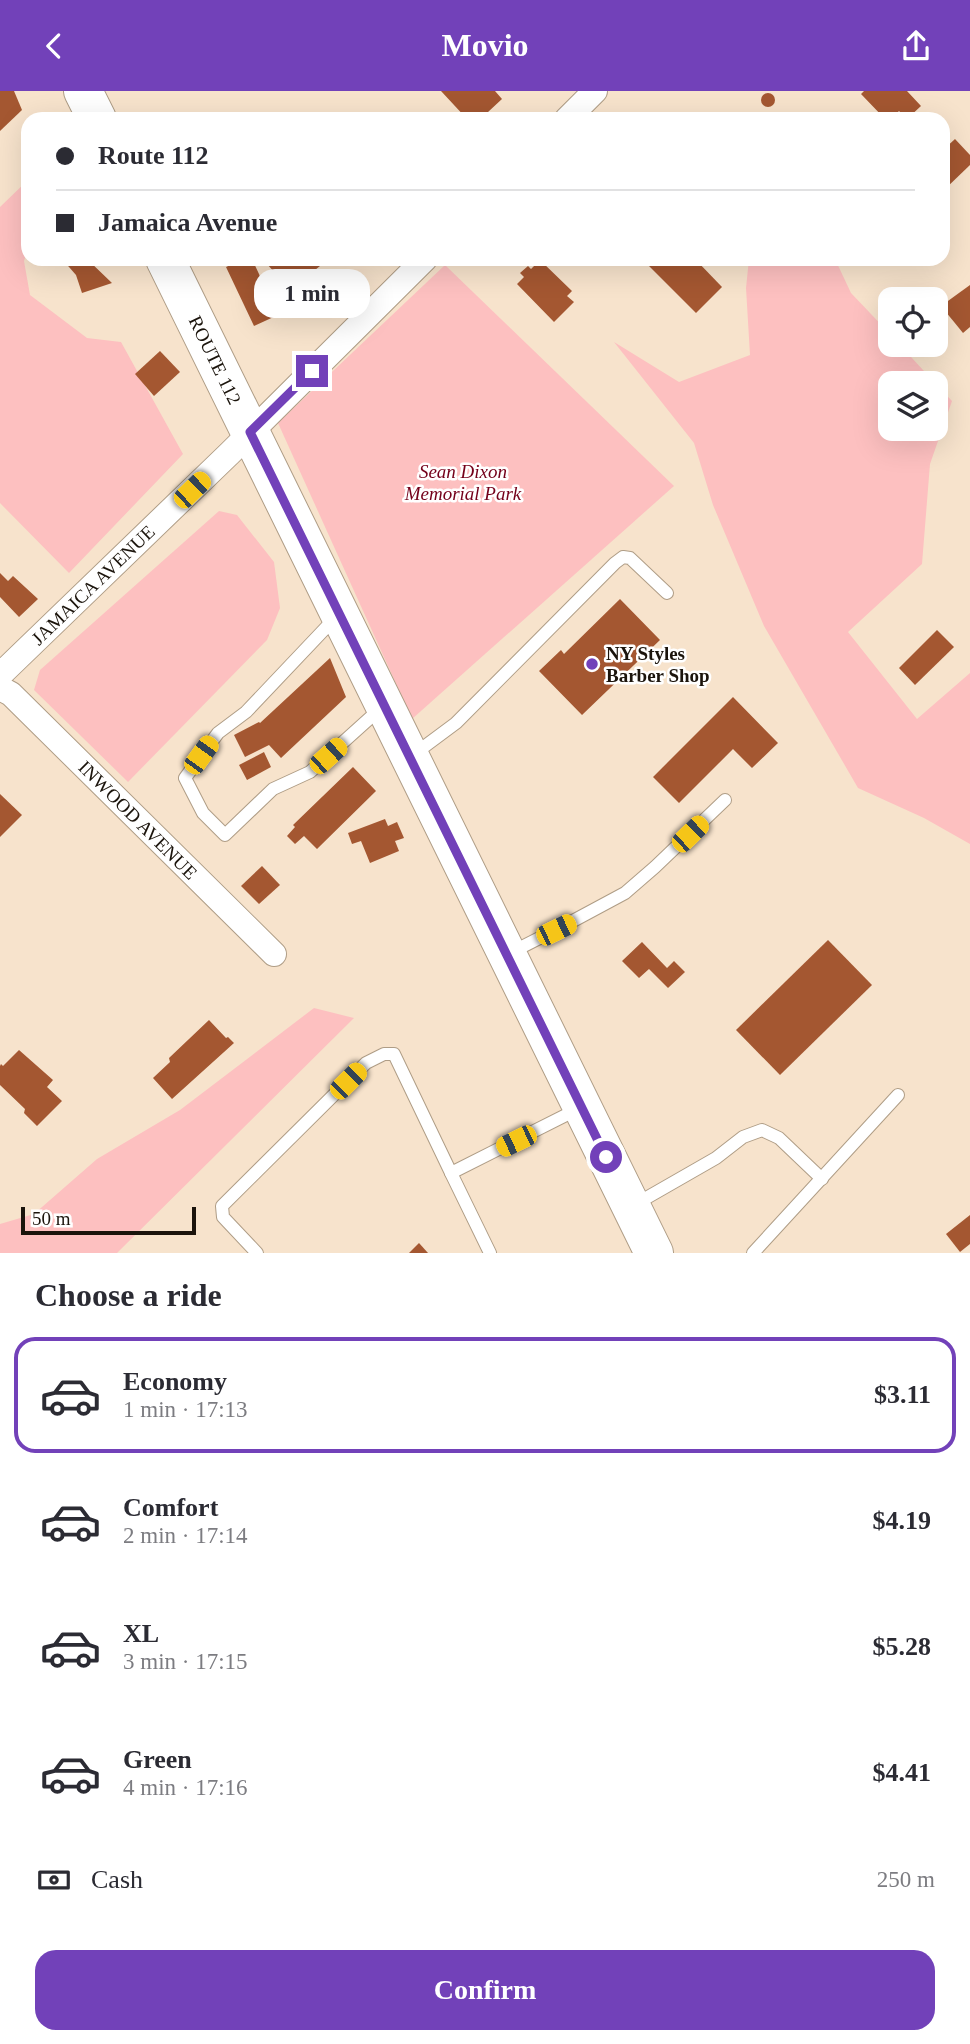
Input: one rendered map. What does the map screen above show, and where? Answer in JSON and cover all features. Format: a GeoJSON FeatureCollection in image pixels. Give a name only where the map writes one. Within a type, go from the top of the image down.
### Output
{"type":"FeatureCollection","features":[{"type":"Feature","properties":{"kind":"main road"},"geometry":{"type":"LineString","coordinates":[[83,91],[94,112]]}},
{"type":"Feature","properties":{"kind":"main road","name":"ROUTE 112"},"geometry":{"type":"LineString","coordinates":[[168,266],[654,1253]]}},
{"type":"Feature","properties":{"kind":"street"},"geometry":{"type":"LineString","coordinates":[[574,112],[595,91]]}},
{"type":"Feature","properties":{"kind":"street","name":"JAMAICA AVENUE"},"geometry":{"type":"LineString","coordinates":[[0,675],[418,266]]}},
{"type":"Feature","properties":{"kind":"street","name":"INWOOD AVENUE"},"geometry":{"type":"LineString","coordinates":[[0,688],[11,694],[274,954]]}},
{"type":"Feature","properties":{"kind":"lane"},"geometry":{"type":"LineString","coordinates":[[410,757],[456,723],[623,557],[630,558],[667,593]]}},
{"type":"Feature","properties":{"kind":"lane"},"geometry":{"type":"LineString","coordinates":[[339,614],[246,712],[218,733],[185,778],[203,813],[225,835],[273,789],[310,772],[384,705]]}},
{"type":"Feature","properties":{"kind":"lane"},"geometry":{"type":"LineString","coordinates":[[506,954],[625,893],[725,800]]}},
{"type":"Feature","properties":{"kind":"lane"},"geometry":{"type":"LineString","coordinates":[[257,1253],[223,1217],[222,1206],[366,1063],[384,1054],[394,1054],[490,1253]]}},
{"type":"Feature","properties":{"kind":"lane"},"geometry":{"type":"LineString","coordinates":[[753,1253],[898,1094]]}},
{"type":"Feature","properties":{"kind":"lane"},"geometry":{"type":"LineString","coordinates":[[451,1173],[582,1107]]}},
{"type":"Feature","properties":{"kind":"lane"},"geometry":{"type":"LineString","coordinates":[[630,1207],[716,1158],[743,1137],[762,1130],[779,1138],[822,1178]]}},
{"type":"Feature","properties":{"kind":"green space"},"geometry":{"type":"Polygon","coordinates":[[[21,187],[21,266],[25,266],[30,295],[87,338],[121,342],[183,454],[69,573],[0,503],[0,207],[21,187]]]}},
{"type":"Feature","properties":{"kind":"green space","name":"Sean Dixon Memorial Park"},"geometry":{"type":"Polygon","coordinates":[[[446,266],[674,486],[412,719],[278,423],[446,266]]]}},
{"type":"Feature","properties":{"kind":"green space"},"geometry":{"type":"Polygon","coordinates":[[[748,266],[838,266],[851,293],[878,321],[878,357],[911,357],[924,371],[878,371],[878,441],[938,441],[930,464],[922,564],[848,632],[917,719],[970,673],[970,844],[924,818],[858,788],[764,626],[713,505],[694,443],[614,342],[679,382],[750,355],[746,288],[748,266]]]}},
{"type":"Feature","properties":{"kind":"green space"},"geometry":{"type":"Polygon","coordinates":[[[948,397],[952,401],[948,412],[948,397]]]}},
{"type":"Feature","properties":{"kind":"green space"},"geometry":{"type":"Polygon","coordinates":[[[219,511],[237,515],[274,562],[280,608],[267,640],[128,782],[34,690],[40,670],[219,511]]]}},
{"type":"Feature","properties":{"kind":"green space"},"geometry":{"type":"Polygon","coordinates":[[[314,1008],[354,1018],[117,1253],[0,1253],[0,1224],[34,1214],[97,1159],[180,1110],[314,1008]]]}},
{"type":"Feature","properties":{"kind":"building"},"geometry":{"type":"Polygon","coordinates":[[[0,91],[14,91],[22,110],[0,131],[0,91]]]}},
{"type":"Feature","properties":{"kind":"building"},"geometry":{"type":"Polygon","coordinates":[[[441,91],[495,91],[502,99],[488,112],[460,112],[441,91]]]}},
{"type":"Feature","properties":{"kind":"building"},"geometry":{"type":"Polygon","coordinates":[[[864,91],[907,91],[921,106],[915,112],[878,112],[861,94],[864,91]]]}},
{"type":"Feature","properties":{"kind":"building"},"geometry":{"type":"Polygon","coordinates":[[[765,93],[771,93],[775,100],[771,107],[765,107],[761,103],[761,97],[765,93]]]}},
{"type":"Feature","properties":{"kind":"building"},"geometry":{"type":"Polygon","coordinates":[[[955,139],[970,155],[970,165],[950,184],[950,144],[955,139]]]}},
{"type":"Feature","properties":{"kind":"building"},"geometry":{"type":"Polygon","coordinates":[[[68,266],[94,266],[112,283],[82,293],[76,275],[68,266]]]}},
{"type":"Feature","properties":{"kind":"building"},"geometry":{"type":"Polygon","coordinates":[[[255,266],[278,315],[254,326],[226,267],[255,266]]]}},
{"type":"Feature","properties":{"kind":"building"},"geometry":{"type":"Polygon","coordinates":[[[269,266],[320,266],[315,270],[323,280],[300,301],[269,266]]]}},
{"type":"Feature","properties":{"kind":"building"},"geometry":{"type":"Polygon","coordinates":[[[528,266],[531,269],[534,266],[546,266],[572,291],[567,296],[574,302],[554,322],[517,284],[524,277],[520,273],[528,266]]]}},
{"type":"Feature","properties":{"kind":"building"},"geometry":{"type":"Polygon","coordinates":[[[649,266],[702,266],[722,287],[696,313],[649,266]]]}},
{"type":"Feature","properties":{"kind":"building"},"geometry":{"type":"Polygon","coordinates":[[[970,285],[970,327],[963,333],[948,315],[948,301],[970,285]]]}},
{"type":"Feature","properties":{"kind":"building"},"geometry":{"type":"Polygon","coordinates":[[[160,351],[180,372],[154,396],[135,374],[160,351]]]}},
{"type":"Feature","properties":{"kind":"building"},"geometry":{"type":"Polygon","coordinates":[[[0,573],[8,581],[13,576],[38,599],[19,617],[0,597],[0,573]]]}},
{"type":"Feature","properties":{"kind":"building"},"geometry":{"type":"Polygon","coordinates":[[[620,599],[660,640],[582,715],[539,671],[561,650],[564,654],[620,599]]]}},
{"type":"Feature","properties":{"kind":"building"},"geometry":{"type":"Polygon","coordinates":[[[937,630],[954,647],[915,685],[899,668],[937,630]]]}},
{"type":"Feature","properties":{"kind":"building"},"geometry":{"type":"Polygon","coordinates":[[[330,658],[346,697],[281,758],[269,745],[245,757],[234,735],[260,723],[330,658]]]}},
{"type":"Feature","properties":{"kind":"building"},"geometry":{"type":"Polygon","coordinates":[[[733,697],[778,743],[752,768],[733,749],[679,803],[653,777],[733,697]]]}},
{"type":"Feature","properties":{"kind":"building"},"geometry":{"type":"Polygon","coordinates":[[[264,752],[271,767],[247,780],[239,765],[264,752]]]}},
{"type":"Feature","properties":{"kind":"building"},"geometry":{"type":"Polygon","coordinates":[[[353,767],[376,791],[317,849],[304,836],[295,844],[287,836],[295,827],[293,825],[353,767]]]}},
{"type":"Feature","properties":{"kind":"building"},"geometry":{"type":"Polygon","coordinates":[[[0,794],[22,815],[0,837],[0,794]]]}},
{"type":"Feature","properties":{"kind":"building"},"geometry":{"type":"Polygon","coordinates":[[[385,819],[388,826],[397,822],[404,838],[395,841],[399,851],[370,863],[361,841],[352,844],[348,833],[385,819]]]}},
{"type":"Feature","properties":{"kind":"building"},"geometry":{"type":"Polygon","coordinates":[[[262,866],[280,885],[259,904],[241,886],[262,866]]]}},
{"type":"Feature","properties":{"kind":"building"},"geometry":{"type":"Polygon","coordinates":[[[828,940],[872,985],[780,1075],[736,1030],[828,940]]]}},
{"type":"Feature","properties":{"kind":"building"},"geometry":{"type":"Polygon","coordinates":[[[642,942],[667,968],[674,961],[685,972],[668,988],[649,969],[639,978],[622,961],[642,942]]]}},
{"type":"Feature","properties":{"kind":"building"},"geometry":{"type":"Polygon","coordinates":[[[209,1020],[234,1043],[172,1099],[153,1078],[170,1062],[169,1058],[209,1020]]]}},
{"type":"Feature","properties":{"kind":"building"},"geometry":{"type":"Polygon","coordinates":[[[19,1050],[53,1080],[47,1087],[62,1101],[37,1126],[24,1113],[25,1109],[0,1085],[1,1064],[3,1066],[19,1050]]]}},
{"type":"Feature","properties":{"kind":"building"},"geometry":{"type":"Polygon","coordinates":[[[970,1215],[970,1244],[960,1252],[946,1234],[970,1215]]]}},
{"type":"Feature","properties":{"kind":"building"},"geometry":{"type":"Polygon","coordinates":[[[419,1243],[428,1253],[409,1253],[419,1243]]]}},
{"type":"Feature","properties":{"kind":"place","name":"NY Styles Barber Shop"},"geometry":{"type":"Point","coordinates":[592,664]}},
{"type":"Feature","properties":{"kind":"route"},"geometry":{"type":"LineString","coordinates":[[312,371],[250,432],[606,1157]]}}]}
